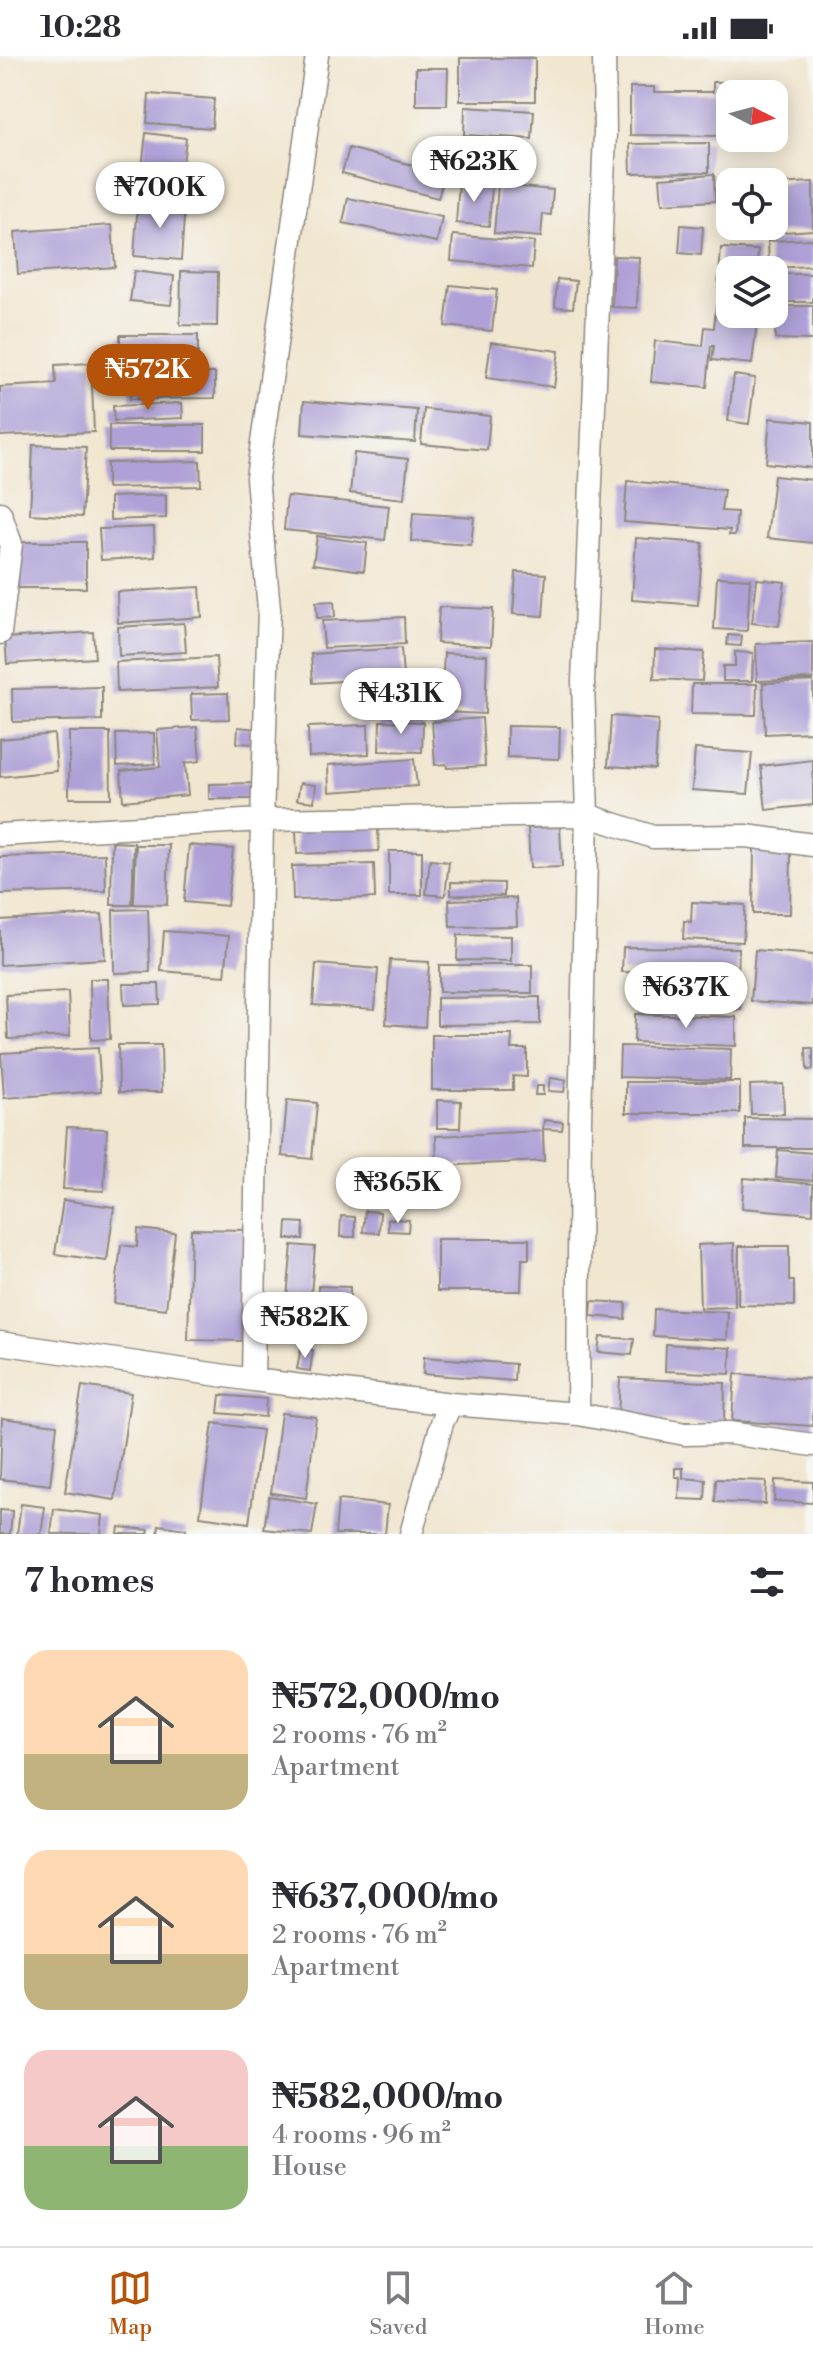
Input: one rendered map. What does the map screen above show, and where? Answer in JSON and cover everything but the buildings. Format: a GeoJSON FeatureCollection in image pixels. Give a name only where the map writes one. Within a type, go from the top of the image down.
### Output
{"type":"FeatureCollection","features":[{"type":"Feature","properties":{"kind":"street"},"geometry":{"type":"LineString","coordinates":[[253,1380],[262,820],[269,609],[257,478],[317,56]]}},
{"type":"Feature","properties":{"kind":"street"},"geometry":{"type":"LineString","coordinates":[[578,1414],[587,815],[583,681],[605,133],[604,56]]}},
{"type":"Feature","properties":{"kind":"street"},"geometry":{"type":"LineString","coordinates":[[0,513],[11,544],[0,633]]}},
{"type":"Feature","properties":{"kind":"street"},"geometry":{"type":"LineString","coordinates":[[0,835],[262,820],[587,815],[653,837],[746,836],[813,845]]}},
{"type":"Feature","properties":{"kind":"street"},"geometry":{"type":"LineString","coordinates":[[0,1343],[253,1380],[451,1404],[578,1414],[685,1434],[729,1433],[813,1445]]}},
{"type":"Feature","properties":{"kind":"street"},"geometry":{"type":"LineString","coordinates":[[411,1534],[442,1423],[451,1404]]}}]}
